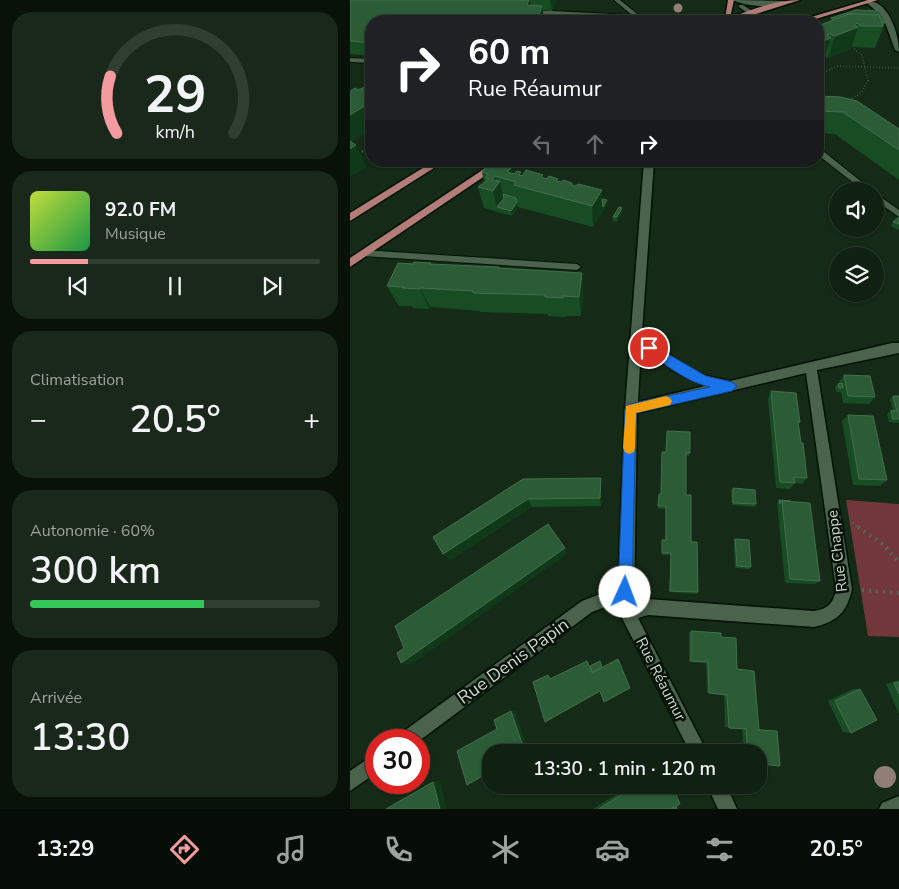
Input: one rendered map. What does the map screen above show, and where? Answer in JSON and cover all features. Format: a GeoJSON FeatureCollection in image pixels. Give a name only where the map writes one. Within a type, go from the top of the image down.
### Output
{"type":"FeatureCollection","features":[{"type":"Feature","properties":{"kind":"main road"},"geometry":{"type":"LineString","coordinates":[[728,15],[732,0]]}},
{"type":"Feature","properties":{"kind":"main road"},"geometry":{"type":"LineString","coordinates":[[743,15],[797,0]]}},
{"type":"Feature","properties":{"kind":"main road"},"geometry":{"type":"LineString","coordinates":[[823,15],[872,1]]}},
{"type":"Feature","properties":{"kind":"main road"},"geometry":{"type":"LineString","coordinates":[[350,218],[431,167]]}},
{"type":"Feature","properties":{"kind":"main road"},"geometry":{"type":"LineString","coordinates":[[350,263],[494,167]]}},
{"type":"Feature","properties":{"kind":"street"},"geometry":{"type":"LineString","coordinates":[[732,0],[755,15]]}},
{"type":"Feature","properties":{"kind":"street"},"geometry":{"type":"LineString","coordinates":[[736,0],[766,4],[785,3]]}},
{"type":"Feature","properties":{"kind":"street"},"geometry":{"type":"LineString","coordinates":[[872,1],[886,14],[899,50]]}},
{"type":"Feature","properties":{"kind":"street","name":"Rue Réaumur"},"geometry":{"type":"LineString","coordinates":[[649,167],[630,409],[625,592],[627,613],[695,744]]}},
{"type":"Feature","properties":{"kind":"street"},"geometry":{"type":"LineString","coordinates":[[636,333],[649,348],[678,367],[704,381],[732,386]]}},
{"type":"Feature","properties":{"kind":"street"},"geometry":{"type":"LineString","coordinates":[[630,409],[892,348],[899,348]]}},
{"type":"Feature","properties":{"kind":"street","name":"Rue Chappe"},"geometry":{"type":"LineString","coordinates":[[627,613],[648,607],[814,619],[837,612],[842,601],[844,589],[811,368]]}},
{"type":"Feature","properties":{"kind":"street","name":"Rue Denis Papin"},"geometry":{"type":"LineString","coordinates":[[421,729],[587,606],[625,592]]}},
{"type":"Feature","properties":{"kind":"street"},"geometry":{"type":"LineString","coordinates":[[350,782],[365,770]]}},
{"type":"Feature","properties":{"kind":"street"},"geometry":{"type":"LineString","coordinates":[[720,794],[728,809]]}},
{"type":"Feature","properties":{"kind":"street"},"geometry":{"type":"LineString","coordinates":[[888,809],[899,805]]}},
{"type":"Feature","properties":{"kind":"lane"},"geometry":{"type":"LineString","coordinates":[[617,0],[635,15]]}},
{"type":"Feature","properties":{"kind":"lane"},"geometry":{"type":"LineString","coordinates":[[526,11],[578,11],[609,15]]}},
{"type":"Feature","properties":{"kind":"lane"},"geometry":{"type":"LineString","coordinates":[[350,60],[365,61]]}},
{"type":"Feature","properties":{"kind":"lane"},"geometry":{"type":"LineString","coordinates":[[824,156],[857,182]]}},
{"type":"Feature","properties":{"kind":"lane"},"geometry":{"type":"LineString","coordinates":[[884,203],[899,214]]}},
{"type":"Feature","properties":{"kind":"lane"},"geometry":{"type":"LineString","coordinates":[[364,253],[577,267]]}},
{"type":"Feature","properties":{"kind":"path"},"geometry":{"type":"LineString","coordinates":[[840,104],[857,96],[866,87],[868,81],[862,55],[854,49]]}},
{"type":"Feature","properties":{"kind":"path"},"geometry":{"type":"LineString","coordinates":[[824,72],[838,66],[899,68]]}},
{"type":"Feature","properties":{"kind":"path"},"geometry":{"type":"LineString","coordinates":[[350,153],[365,151]]}},
{"type":"Feature","properties":{"kind":"path"},"geometry":{"type":"LineString","coordinates":[[833,518],[853,523],[876,537],[893,553],[899,562]]}},
{"type":"Feature","properties":{"kind":"path"},"geometry":{"type":"LineString","coordinates":[[844,589],[899,593]]}},
{"type":"Feature","properties":{"kind":"shaded area"},"geometry":{"type":"Polygon","coordinates":[[[846,500],[899,504],[899,637],[868,636],[846,500]]]}},
{"type":"Feature","properties":{"kind":"building"},"geometry":{"type":"Polygon","coordinates":[[[350,0],[529,0],[527,5],[542,6],[539,15],[365,15],[365,42],[350,41],[350,0]]]}},
{"type":"Feature","properties":{"kind":"building"},"geometry":{"type":"Polygon","coordinates":[[[856,10],[880,11],[885,23],[882,23],[879,15],[849,14],[834,20],[831,18],[856,10]]]}},
{"type":"Feature","properties":{"kind":"building"},"geometry":{"type":"Polygon","coordinates":[[[849,14],[879,15],[883,26],[861,26],[857,23],[854,25],[858,27],[835,36],[827,35],[831,38],[824,41],[824,24],[849,14]]]}},
{"type":"Feature","properties":{"kind":"building"},"geometry":{"type":"Polygon","coordinates":[[[365,86],[365,106],[350,115],[350,91],[355,88],[359,90],[365,86]]]}},
{"type":"Feature","properties":{"kind":"building"},"geometry":{"type":"Polygon","coordinates":[[[824,96],[841,97],[857,101],[899,129],[899,150],[843,112],[824,111],[824,96]]]}},
{"type":"Feature","properties":{"kind":"building"},"geometry":{"type":"Polygon","coordinates":[[[350,141],[356,145],[350,149],[350,141]]]}},
{"type":"Feature","properties":{"kind":"building"},"geometry":{"type":"Polygon","coordinates":[[[486,167],[512,167],[507,172],[514,174],[517,171],[521,172],[519,175],[522,176],[526,170],[543,175],[541,177],[547,179],[549,176],[558,179],[556,181],[562,182],[563,180],[572,183],[571,185],[576,186],[578,184],[602,190],[592,206],[514,185],[516,182],[495,176],[492,180],[500,181],[493,191],[478,187],[489,179],[485,178],[488,174],[482,172],[486,167]]]}},
{"type":"Feature","properties":{"kind":"building"},"geometry":{"type":"Polygon","coordinates":[[[503,194],[516,198],[517,202],[511,211],[497,207],[504,198],[503,194]]]}},
{"type":"Feature","properties":{"kind":"building"},"geometry":{"type":"Polygon","coordinates":[[[602,199],[607,200],[603,207],[602,199]]]}},
{"type":"Feature","properties":{"kind":"building"},"geometry":{"type":"Polygon","coordinates":[[[619,207],[622,208],[617,217],[613,217],[619,207]]]}},
{"type":"Feature","properties":{"kind":"building"},"geometry":{"type":"Polygon","coordinates":[[[899,217],[899,224],[893,222],[899,217]]]}},
{"type":"Feature","properties":{"kind":"building"},"geometry":{"type":"Polygon","coordinates":[[[414,262],[582,273],[579,297],[563,296],[563,298],[545,297],[545,295],[473,293],[473,291],[387,286],[398,263],[413,264],[414,262]]]}},
{"type":"Feature","properties":{"kind":"building"},"geometry":{"type":"Polygon","coordinates":[[[844,375],[870,376],[875,397],[848,396],[844,375]]]}},
{"type":"Feature","properties":{"kind":"building"},"geometry":{"type":"Polygon","coordinates":[[[842,383],[843,388],[839,388],[838,384],[842,383]]]}},
{"type":"Feature","properties":{"kind":"building"},"geometry":{"type":"Polygon","coordinates":[[[771,391],[796,393],[800,422],[798,422],[801,443],[803,443],[807,478],[794,477],[795,483],[780,482],[771,391]]]}},
{"type":"Feature","properties":{"kind":"building"},"geometry":{"type":"Polygon","coordinates":[[[893,396],[899,396],[899,419],[893,419],[891,410],[897,411],[893,396]]]}},
{"type":"Feature","properties":{"kind":"building"},"geometry":{"type":"Polygon","coordinates":[[[848,415],[873,416],[887,480],[859,479],[848,415]]]}},
{"type":"Feature","properties":{"kind":"building"},"geometry":{"type":"Polygon","coordinates":[[[667,431],[690,432],[690,453],[686,453],[686,495],[691,495],[691,542],[697,542],[698,592],[670,591],[671,553],[662,553],[662,540],[666,540],[666,506],[658,506],[659,494],[661,494],[662,452],[666,452],[667,431]]]}},
{"type":"Feature","properties":{"kind":"building"},"geometry":{"type":"Polygon","coordinates":[[[601,478],[600,498],[528,499],[443,554],[433,537],[523,479],[601,478]]]}},
{"type":"Feature","properties":{"kind":"building"},"geometry":{"type":"Polygon","coordinates":[[[733,488],[755,490],[756,504],[733,503],[733,488]]]}},
{"type":"Feature","properties":{"kind":"building"},"geometry":{"type":"Polygon","coordinates":[[[782,501],[810,503],[820,581],[790,579],[782,501]]]}},
{"type":"Feature","properties":{"kind":"building"},"geometry":{"type":"Polygon","coordinates":[[[548,524],[565,548],[401,663],[397,653],[404,648],[395,626],[548,524]]]}},
{"type":"Feature","properties":{"kind":"building"},"geometry":{"type":"Polygon","coordinates":[[[735,539],[749,540],[751,567],[737,566],[735,539]]]}},
{"type":"Feature","properties":{"kind":"building"},"geometry":{"type":"Polygon","coordinates":[[[691,631],[721,633],[721,637],[736,638],[737,669],[754,671],[759,730],[777,731],[780,766],[767,765],[767,744],[747,744],[746,729],[729,728],[727,695],[709,693],[708,662],[691,661],[691,631]]]}},
{"type":"Feature","properties":{"kind":"building"},"geometry":{"type":"Polygon","coordinates":[[[618,659],[630,688],[604,702],[600,691],[545,722],[533,682],[548,675],[550,679],[587,661],[592,673],[618,659]]]}},
{"type":"Feature","properties":{"kind":"building"},"geometry":{"type":"Polygon","coordinates":[[[600,661],[602,667],[592,672],[590,666],[600,661]]]}},
{"type":"Feature","properties":{"kind":"building"},"geometry":{"type":"Polygon","coordinates":[[[899,682],[899,694],[894,683],[899,682]]]}},
{"type":"Feature","properties":{"kind":"building"},"geometry":{"type":"Polygon","coordinates":[[[860,689],[877,720],[851,733],[835,701],[860,689]]]}},
{"type":"Feature","properties":{"kind":"building"},"geometry":{"type":"Polygon","coordinates":[[[511,711],[522,744],[482,744],[482,776],[467,785],[457,751],[497,729],[494,720],[511,711]]]}},
{"type":"Feature","properties":{"kind":"building"},"geometry":{"type":"Polygon","coordinates":[[[433,782],[440,809],[386,809],[412,794],[430,794],[430,784],[433,782]]]}},
{"type":"Feature","properties":{"kind":"building"},"geometry":{"type":"Polygon","coordinates":[[[623,794],[676,794],[680,804],[671,809],[599,809],[623,794]]]}},
{"type":"Feature","properties":{"kind":"slow traffic"},"geometry":{"type":"LineString","coordinates":[[629,448],[630,409],[666,401]]}},
{"type":"Feature","properties":{"kind":"route"},"geometry":{"type":"LineString","coordinates":[[625,592],[630,409],[732,386],[704,381],[649,348]]}}]}
